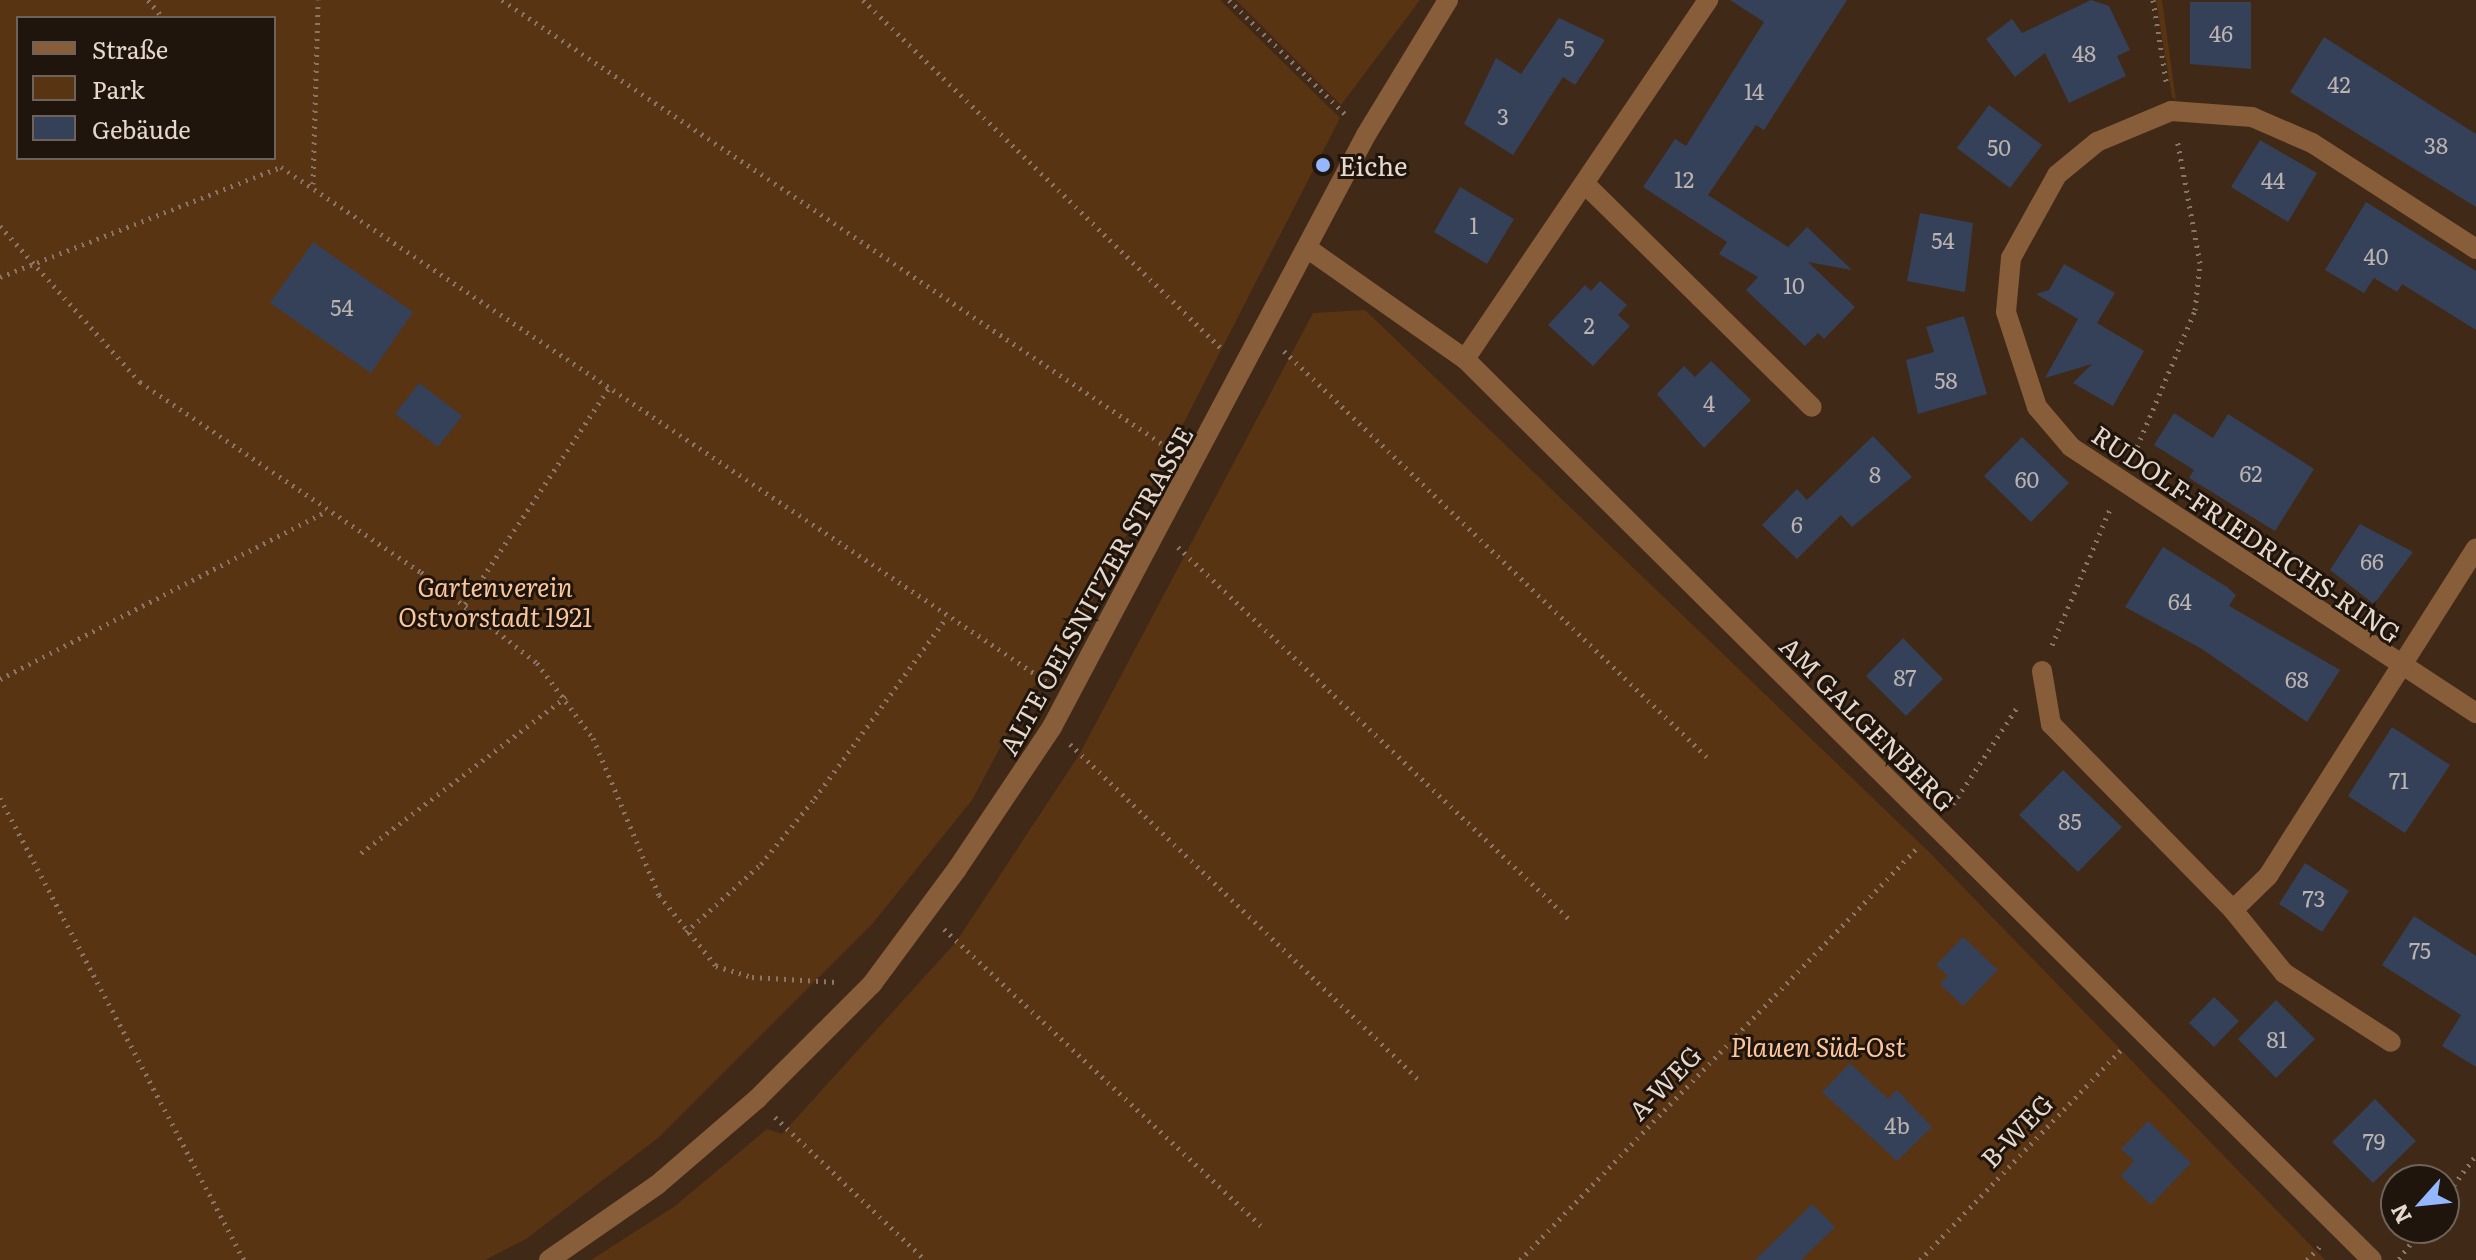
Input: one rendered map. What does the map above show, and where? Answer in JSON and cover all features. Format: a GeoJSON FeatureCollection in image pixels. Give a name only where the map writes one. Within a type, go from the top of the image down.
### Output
{"type":"FeatureCollection","features":[{"type":"Feature","properties":{"kind":"street","name":"ALTE OELSNITZER STRASSE"},"geometry":{"type":"LineString","coordinates":[[550,1260],[657,1185],[757,1099],[872,984],[926,912],[1052,727],[1067,694],[1194,466],[1366,135],[1448,0]]}},
{"type":"Feature","properties":{"kind":"street"},"geometry":{"type":"LineString","coordinates":[[1465,359],[1587,186],[1708,0]]}},
{"type":"Feature","properties":{"kind":"street","name":"RUDOLF-FRIEDRICHS-RING"},"geometry":{"type":"LineString","coordinates":[[2476,249],[2312,143],[2252,117],[2171,111],[2097,142],[2057,175],[2027,218],[2011,258],[2006,312],[2037,407],[2071,447],[2476,713]]}},
{"type":"Feature","properties":{"kind":"street"},"geometry":{"type":"LineString","coordinates":[[1587,186],[1812,407]]}},
{"type":"Feature","properties":{"kind":"street","name":"AM GALGENBERG"},"geometry":{"type":"LineString","coordinates":[[1307,248],[1465,359],[2372,1260]]}},
{"type":"Feature","properties":{"kind":"street","name":"RUDOLF-FRIEDRICHS-RING"},"geometry":{"type":"LineString","coordinates":[[2233,910],[2268,876],[2476,548]]}},
{"type":"Feature","properties":{"kind":"street"},"geometry":{"type":"LineString","coordinates":[[2042,671],[2051,724],[2233,910],[2284,973],[2391,1042]]}},
{"type":"Feature","properties":{"kind":"path"},"geometry":{"type":"LineString","coordinates":[[148,0],[161,16]]}},
{"type":"Feature","properties":{"kind":"path"},"geometry":{"type":"LineString","coordinates":[[313,184],[318,0]]}},
{"type":"Feature","properties":{"kind":"path"},"geometry":{"type":"LineString","coordinates":[[502,0],[1194,466]]}},
{"type":"Feature","properties":{"kind":"path"},"geometry":{"type":"LineString","coordinates":[[863,0],[1244,371]]}},
{"type":"Feature","properties":{"kind":"path"},"geometry":{"type":"LineString","coordinates":[[1229,0],[1366,135]]}},
{"type":"Feature","properties":{"kind":"path","name":"A-WEG"},"geometry":{"type":"LineString","coordinates":[[1520,1260],[1937,827],[2042,671],[2195,310],[2200,263],[2153,0]]}},
{"type":"Feature","properties":{"kind":"path"},"geometry":{"type":"LineString","coordinates":[[276,160],[281,167],[313,184],[947,617],[1067,694]]}},
{"type":"Feature","properties":{"kind":"path"},"geometry":{"type":"LineString","coordinates":[[0,277],[281,167]]}},
{"type":"Feature","properties":{"kind":"path"},"geometry":{"type":"LineString","coordinates":[[0,226],[32,266],[140,382],[325,512],[465,604],[566,697],[615,783],[659,895],[716,966],[752,977],[872,984]]}},
{"type":"Feature","properties":{"kind":"path"},"geometry":{"type":"LineString","coordinates":[[1264,332],[1707,757]]}},
{"type":"Feature","properties":{"kind":"path"},"geometry":{"type":"LineString","coordinates":[[465,604],[609,388]]}},
{"type":"Feature","properties":{"kind":"path"},"geometry":{"type":"LineString","coordinates":[[0,679],[325,512]]}},
{"type":"Feature","properties":{"kind":"path"},"geometry":{"type":"LineString","coordinates":[[1158,528],[1569,919]]}},
{"type":"Feature","properties":{"kind":"path"},"geometry":{"type":"LineString","coordinates":[[686,932],[761,864],[825,787],[947,617]]}},
{"type":"Feature","properties":{"kind":"path"},"geometry":{"type":"LineString","coordinates":[[361,853],[566,697]]}},
{"type":"Feature","properties":{"kind":"path"},"geometry":{"type":"LineString","coordinates":[[1052,727],[1421,1082]]}},
{"type":"Feature","properties":{"kind":"path"},"geometry":{"type":"LineString","coordinates":[[0,798],[244,1260]]}},
{"type":"Feature","properties":{"kind":"path"},"geometry":{"type":"LineString","coordinates":[[926,912],[1263,1228]]}},
{"type":"Feature","properties":{"kind":"path","name":"B-WEG"},"geometry":{"type":"LineString","coordinates":[[1920,1260],[2141,1028]]}},
{"type":"Feature","properties":{"kind":"path"},"geometry":{"type":"LineString","coordinates":[[757,1099],[925,1260]]}},
{"type":"Feature","properties":{"kind":"path"},"geometry":{"type":"LineString","coordinates":[[2460,1176],[2476,1155]]}},
{"type":"Feature","properties":{"kind":"green space","name":"Gartenverein Ostvorstadt 1921"},"geometry":{"type":"Polygon","coordinates":[[[0,0],[1220,0],[1340,118],[1059,666],[1032,688],[972,800],[873,923],[658,1138],[526,1239],[485,1260],[0,1260],[0,0]]]}},
{"type":"Feature","properties":{"kind":"green space"},"geometry":{"type":"Polygon","coordinates":[[[1236,0],[1420,0],[1341,105],[1236,0]]]}},
{"type":"Feature","properties":{"kind":"green space"},"geometry":{"type":"Polygon","coordinates":[[[2156,0],[2162,0],[2176,100],[2172,97],[2156,0]]]}},
{"type":"Feature","properties":{"kind":"green space","name":"Plauen Süd-Ost"},"geometry":{"type":"Polygon","coordinates":[[[1365,310],[1930,853],[2325,1260],[591,1260],[675,1206],[767,1129],[782,1134],[956,942],[1079,755],[1313,313],[1365,310]]]}},
{"type":"Feature","properties":{"kind":"building"},"geometry":{"type":"Polygon","coordinates":[[[1730,0],[1847,0],[1764,130],[1756,125],[1708,195],[1788,247],[1807,227],[1852,270],[1808,262],[1855,307],[1824,339],[1818,333],[1805,346],[1746,290],[1758,277],[1719,254],[1727,242],[1643,187],[1675,139],[1686,146],[1764,22],[1730,0]]]}},
{"type":"Feature","properties":{"kind":"building"},"geometry":{"type":"Polygon","coordinates":[[[2091,0],[2109,6],[2130,50],[2117,56],[2126,76],[2069,103],[2045,53],[2015,77],[1986,39],[2012,19],[2022,33],[2091,0]]]}},
{"type":"Feature","properties":{"kind":"building"},"geometry":{"type":"Polygon","coordinates":[[[2190,2],[2251,2],[2251,69],[2190,64],[2190,2]]]}},
{"type":"Feature","properties":{"kind":"building"},"geometry":{"type":"Polygon","coordinates":[[[1559,18],[1605,40],[1575,85],[1563,77],[1513,155],[1464,124],[1496,58],[1521,74],[1559,18]]]}},
{"type":"Feature","properties":{"kind":"building"},"geometry":{"type":"Polygon","coordinates":[[[2324,37],[2476,134],[2476,207],[2290,92],[2324,37]]]}},
{"type":"Feature","properties":{"kind":"building"},"geometry":{"type":"Polygon","coordinates":[[[1989,105],[2042,145],[2010,188],[1957,148],[1989,105]]]}},
{"type":"Feature","properties":{"kind":"building"},"geometry":{"type":"Polygon","coordinates":[[[2260,140],[2317,173],[2288,222],[2231,187],[2260,140]]]}},
{"type":"Feature","properties":{"kind":"building"},"geometry":{"type":"Polygon","coordinates":[[[1460,187],[1514,219],[1487,264],[1434,232],[1460,187]]]}},
{"type":"Feature","properties":{"kind":"building"},"geometry":{"type":"Polygon","coordinates":[[[2366,202],[2476,271],[2476,330],[2402,284],[2397,292],[2374,278],[2364,293],[2325,270],[2366,202]]]}},
{"type":"Feature","properties":{"kind":"building"},"geometry":{"type":"Polygon","coordinates":[[[1920,213],[1973,223],[1965,292],[1907,281],[1920,213]]]}},
{"type":"Feature","properties":{"kind":"building"},"geometry":{"type":"Polygon","coordinates":[[[313,242],[413,312],[371,373],[270,303],[313,242]]]}},
{"type":"Feature","properties":{"kind":"building"},"geometry":{"type":"Polygon","coordinates":[[[2064,264],[2115,293],[2097,323],[2144,351],[2113,406],[2073,383],[2092,364],[2045,378],[2078,319],[2036,294],[2049,290],[2064,264]]]}},
{"type":"Feature","properties":{"kind":"building"},"geometry":{"type":"Polygon","coordinates":[[[1600,281],[1627,305],[1618,315],[1630,326],[1593,366],[1548,325],[1585,285],[1591,291],[1600,281]]]}},
{"type":"Feature","properties":{"kind":"building"},"geometry":{"type":"Polygon","coordinates":[[[1964,316],[1987,394],[1918,414],[1906,360],[1934,352],[1926,327],[1964,316]]]}},
{"type":"Feature","properties":{"kind":"building"},"geometry":{"type":"Polygon","coordinates":[[[1711,361],[1751,400],[1704,448],[1657,394],[1684,366],[1695,377],[1711,361]]]}},
{"type":"Feature","properties":{"kind":"building"},"geometry":{"type":"Polygon","coordinates":[[[419,383],[462,416],[438,447],[395,414],[419,383]]]}},
{"type":"Feature","properties":{"kind":"building"},"geometry":{"type":"Polygon","coordinates":[[[2174,413],[2213,438],[2228,414],[2314,469],[2275,531],[2189,478],[2194,470],[2154,445],[2174,413]]]}},
{"type":"Feature","properties":{"kind":"building"},"geometry":{"type":"Polygon","coordinates":[[[1873,436],[1912,477],[1852,527],[1841,515],[1797,559],[1762,525],[1797,489],[1807,500],[1873,436]]]}},
{"type":"Feature","properties":{"kind":"building"},"geometry":{"type":"Polygon","coordinates":[[[2022,437],[2069,483],[2031,522],[1984,476],[2022,437]]]}},
{"type":"Feature","properties":{"kind":"building"},"geometry":{"type":"Polygon","coordinates":[[[2360,524],[2413,552],[2374,604],[2330,570],[2360,524]]]}},
{"type":"Feature","properties":{"kind":"building"},"geometry":{"type":"Polygon","coordinates":[[[2163,547],[2236,595],[2229,606],[2340,670],[2307,722],[2202,649],[2125,607],[2163,547]]]}},
{"type":"Feature","properties":{"kind":"building"},"geometry":{"type":"Polygon","coordinates":[[[1903,638],[1943,679],[1906,716],[1866,676],[1903,638]]]}},
{"type":"Feature","properties":{"kind":"building"},"geometry":{"type":"Polygon","coordinates":[[[2392,727],[2450,765],[2405,833],[2348,796],[2392,727]]]}},
{"type":"Feature","properties":{"kind":"building"},"geometry":{"type":"Polygon","coordinates":[[[2063,770],[2122,827],[2078,872],[2019,815],[2063,770]]]}},
{"type":"Feature","properties":{"kind":"building"},"geometry":{"type":"Polygon","coordinates":[[[2305,863],[2349,891],[2322,932],[2279,904],[2305,863]]]}},
{"type":"Feature","properties":{"kind":"building"},"geometry":{"type":"Polygon","coordinates":[[[2414,916],[2476,956],[2476,1067],[2442,1046],[2461,1015],[2382,965],[2414,916]]]}},
{"type":"Feature","properties":{"kind":"building"},"geometry":{"type":"Polygon","coordinates":[[[1963,937],[1998,970],[1963,1006],[1940,984],[1948,976],[1936,965],[1963,937]]]}},
{"type":"Feature","properties":{"kind":"building"},"geometry":{"type":"Polygon","coordinates":[[[2214,997],[2239,1021],[2214,1047],[2189,1023],[2214,997]]]}},
{"type":"Feature","properties":{"kind":"building"},"geometry":{"type":"Polygon","coordinates":[[[2276,1000],[2315,1039],[2276,1078],[2238,1039],[2276,1000]]]}},
{"type":"Feature","properties":{"kind":"building"},"geometry":{"type":"Polygon","coordinates":[[[1850,1063],[1888,1099],[1897,1090],[1932,1127],[1897,1161],[1822,1092],[1850,1063]]]}},
{"type":"Feature","properties":{"kind":"building"},"geometry":{"type":"Polygon","coordinates":[[[2375,1099],[2416,1141],[2392,1164],[2380,1164],[2380,1176],[2373,1183],[2332,1142],[2375,1099]]]}},
{"type":"Feature","properties":{"kind":"building"},"geometry":{"type":"Polygon","coordinates":[[[2148,1121],[2191,1163],[2151,1205],[2121,1176],[2134,1161],[2121,1149],[2148,1121]]]}},
{"type":"Feature","properties":{"kind":"building"},"geometry":{"type":"Polygon","coordinates":[[[1812,1204],[1835,1227],[1801,1260],[1755,1260],[1812,1204]]]}},
{"type":"Feature","properties":{"kind":"place","name":"Eiche"},"geometry":{"type":"Point","coordinates":[1323,165]}}]}
